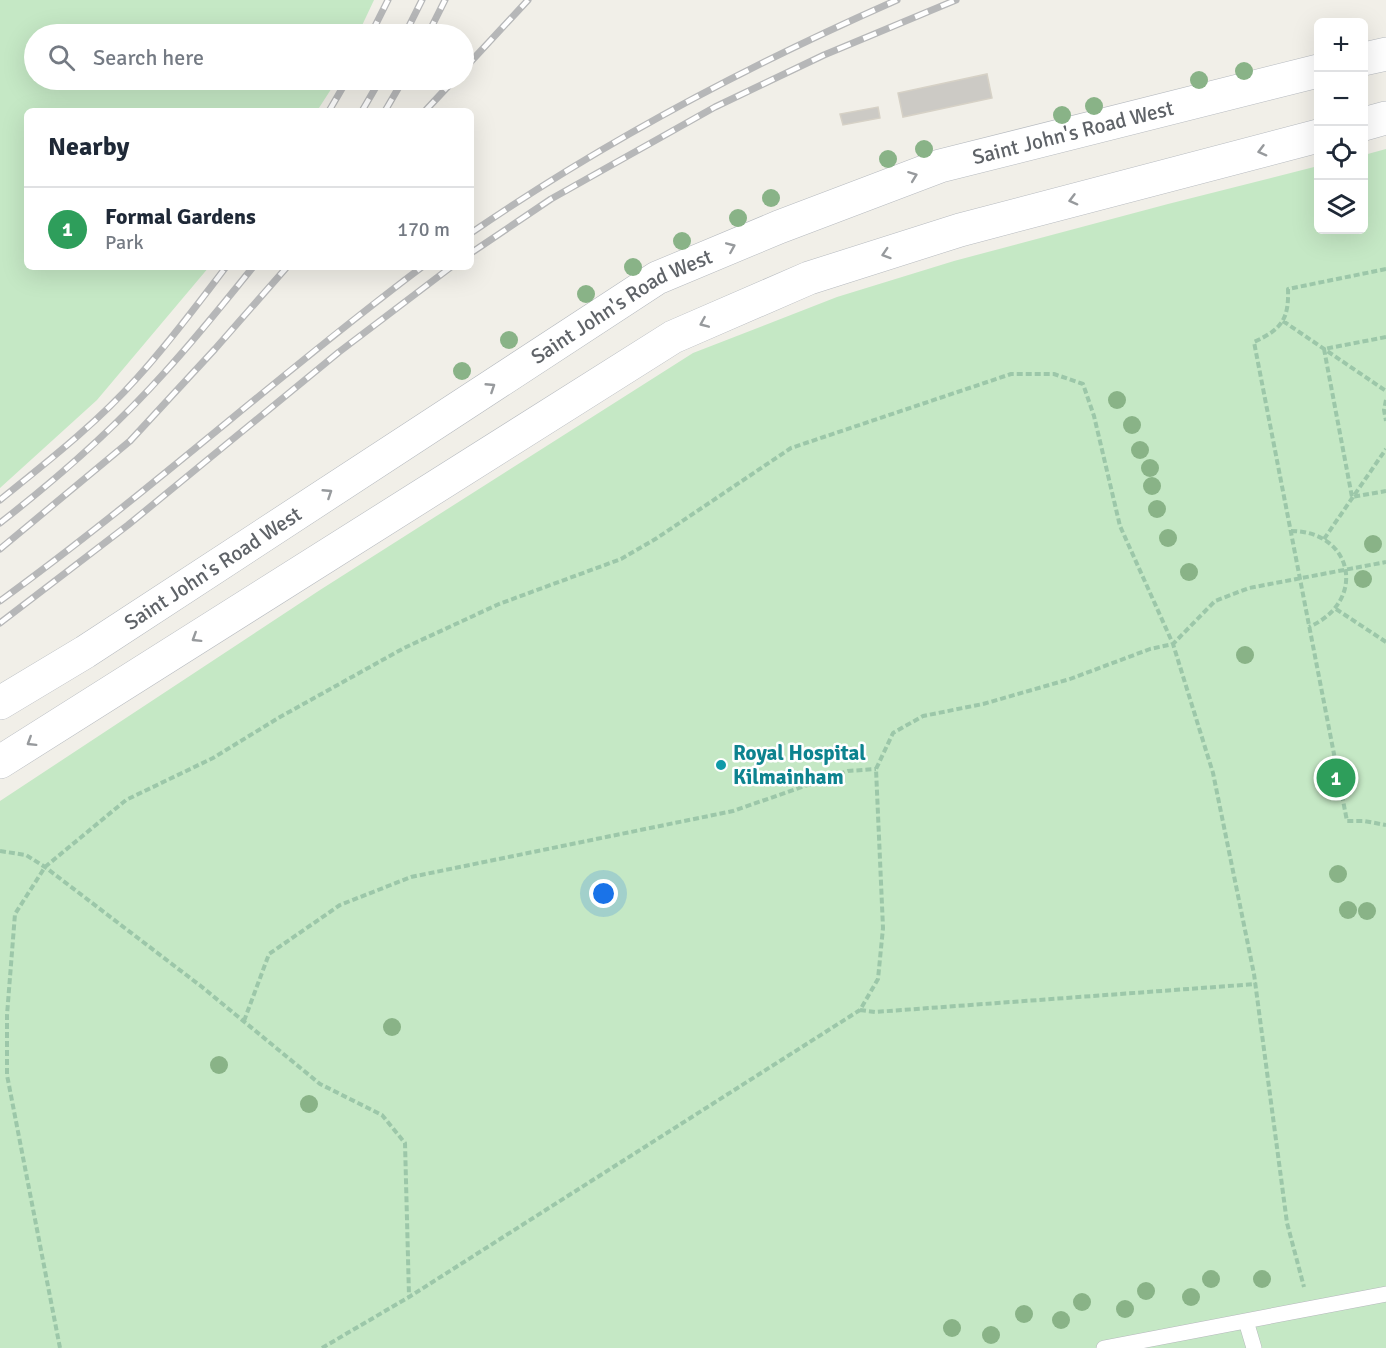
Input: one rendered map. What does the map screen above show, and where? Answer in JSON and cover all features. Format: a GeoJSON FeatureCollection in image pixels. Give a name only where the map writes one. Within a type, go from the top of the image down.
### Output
{"type":"FeatureCollection","features":[{"type":"Feature","properties":{"kind":"main road"},"geometry":{"type":"LineString","coordinates":[[1368,59],[1386,54]]}},
{"type":"Feature","properties":{"kind":"main road","name":"Saint John's Road West"},"geometry":{"type":"LineString","coordinates":[[0,703],[95,645],[657,278],[778,227],[940,166],[1314,72]]}},
{"type":"Feature","properties":{"kind":"main road"},"geometry":{"type":"LineString","coordinates":[[1368,123],[1386,118]]}},
{"type":"Feature","properties":{"kind":"main road"},"geometry":{"type":"LineString","coordinates":[[0,762],[673,337],[809,278],[960,230],[1314,137]]}},
{"type":"Feature","properties":{"kind":"lane"},"geometry":{"type":"LineString","coordinates":[[1104,1348],[1386,1294]]}},
{"type":"Feature","properties":{"kind":"lane"},"geometry":{"type":"LineString","coordinates":[[1246,1321],[1254,1348]]}},
{"type":"Feature","properties":{"kind":"path"},"geometry":{"type":"LineString","coordinates":[[1385,823],[1347,821],[1254,342],[1268,336],[1283,321],[1288,309],[1288,289],[1386,269]]}},
{"type":"Feature","properties":{"kind":"path"},"geometry":{"type":"LineString","coordinates":[[1283,321],[1386,392]]}},
{"type":"Feature","properties":{"kind":"path"},"geometry":{"type":"LineString","coordinates":[[1323,349],[1386,337]]}},
{"type":"Feature","properties":{"kind":"path"},"geometry":{"type":"LineString","coordinates":[[1323,349],[1352,497]]}},
{"type":"Feature","properties":{"kind":"path"},"geometry":{"type":"LineString","coordinates":[[60,1348],[7,1075],[7,1015],[15,914],[45,867],[126,800],[213,758],[280,717],[404,648],[498,604],[621,559],[657,538],[791,448],[1011,374],[1054,374],[1083,384],[1094,416],[1120,526],[1173,644],[1213,773],[1256,984],[1287,1222],[1309,1308]]}},
{"type":"Feature","properties":{"kind":"path"},"geometry":{"type":"LineString","coordinates":[[1386,400],[1384,410],[1386,421]]}},
{"type":"Feature","properties":{"kind":"path"},"geometry":{"type":"LineString","coordinates":[[1324,539],[1386,448]]}},
{"type":"Feature","properties":{"kind":"path"},"geometry":{"type":"LineString","coordinates":[[1352,497],[1386,491]]}},
{"type":"Feature","properties":{"kind":"path"},"geometry":{"type":"LineString","coordinates":[[1291,531],[1313,534],[1324,539],[1336,549],[1346,571],[1344,596],[1336,609],[1324,620],[1309,627]]}},
{"type":"Feature","properties":{"kind":"path"},"geometry":{"type":"LineString","coordinates":[[322,1348],[409,1297],[860,1010],[878,979],[883,928],[876,770],[893,733],[923,716],[983,704],[1070,680],[1150,649],[1173,644],[1215,601],[1249,588],[1386,562]]}},
{"type":"Feature","properties":{"kind":"path"},"geometry":{"type":"LineString","coordinates":[[1336,609],[1386,642]]}},
{"type":"Feature","properties":{"kind":"path"},"geometry":{"type":"LineString","coordinates":[[244,1021],[269,954],[340,905],[411,877],[733,811],[848,771],[876,770]]}},
{"type":"Feature","properties":{"kind":"path"},"geometry":{"type":"LineString","coordinates":[[0,850],[27,855],[45,867],[244,1021],[320,1084],[382,1115],[405,1143],[409,1297]]}},
{"type":"Feature","properties":{"kind":"path"},"geometry":{"type":"LineString","coordinates":[[860,1010],[875,1012],[1256,984]]}},
{"type":"Feature","properties":{"kind":"green space"},"geometry":{"type":"Polygon","coordinates":[[[0,0],[374,0],[363,24],[24,24],[24,90],[331,90],[319,108],[24,108],[24,270],[206,270],[97,400],[0,488],[0,0]]]}},
{"type":"Feature","properties":{"kind":"green space","name":"Royal Hospital Kilmainham"},"geometry":{"type":"Polygon","coordinates":[[[1386,149],[1386,1348],[0,1348],[0,801],[320,590],[693,353],[837,297],[954,261],[1314,167],[1314,234],[1368,234],[1368,154],[1386,149]]]}},
{"type":"Feature","properties":{"kind":"building"},"geometry":{"type":"Polygon","coordinates":[[[987,74],[992,98],[903,117],[898,93],[987,74]]]}},
{"type":"Feature","properties":{"kind":"building"},"geometry":{"type":"Polygon","coordinates":[[[878,107],[880,118],[843,125],[840,114],[878,107]]]}},
{"type":"Feature","properties":{"kind":"railway"},"geometry":{"type":"LineString","coordinates":[[376,24],[388,0]]}},
{"type":"Feature","properties":{"kind":"railway"},"geometry":{"type":"LineString","coordinates":[[410,24],[422,0]]}},
{"type":"Feature","properties":{"kind":"railway"},"geometry":{"type":"LineString","coordinates":[[433,24],[445,0]]}},
{"type":"Feature","properties":{"kind":"railway"},"geometry":{"type":"LineString","coordinates":[[474,58],[528,0]]}},
{"type":"Feature","properties":{"kind":"railway"},"geometry":{"type":"LineString","coordinates":[[474,231],[573,167],[679,106],[787,51],[897,0]]}},
{"type":"Feature","properties":{"kind":"railway"},"geometry":{"type":"LineString","coordinates":[[474,251],[551,199],[715,107],[824,55],[956,0]]}},
{"type":"Feature","properties":{"kind":"railway"},"geometry":{"type":"LineString","coordinates":[[331,108],[341,90]]}},
{"type":"Feature","properties":{"kind":"railway"},"geometry":{"type":"LineString","coordinates":[[364,108],[374,90]]}},
{"type":"Feature","properties":{"kind":"railway"},"geometry":{"type":"LineString","coordinates":[[387,108],[397,90]]}},
{"type":"Feature","properties":{"kind":"railway"},"geometry":{"type":"LineString","coordinates":[[428,108],[445,90]]}},
{"type":"Feature","properties":{"kind":"railway"},"geometry":{"type":"LineString","coordinates":[[0,500],[71,442],[121,395],[172,338],[224,270]]}},
{"type":"Feature","properties":{"kind":"railway"},"geometry":{"type":"LineString","coordinates":[[0,523],[65,470],[146,393],[251,270]]}},
{"type":"Feature","properties":{"kind":"railway"},"geometry":{"type":"LineString","coordinates":[[0,549],[130,441],[284,270]]}},
{"type":"Feature","properties":{"kind":"railway"},"geometry":{"type":"LineString","coordinates":[[0,601],[107,520],[418,270]]}},
{"type":"Feature","properties":{"kind":"railway"},"geometry":{"type":"LineString","coordinates":[[0,623],[128,525],[339,352],[447,270]]}},
{"type":"Feature","properties":{"kind":"place","name":"Royal Hospital Kilmainham"},"geometry":{"type":"Point","coordinates":[721,765]}},
{"type":"Feature","properties":{"kind":"place","name":"Formal Gardens"},"geometry":{"type":"Point","coordinates":[1336,778]}}]}
